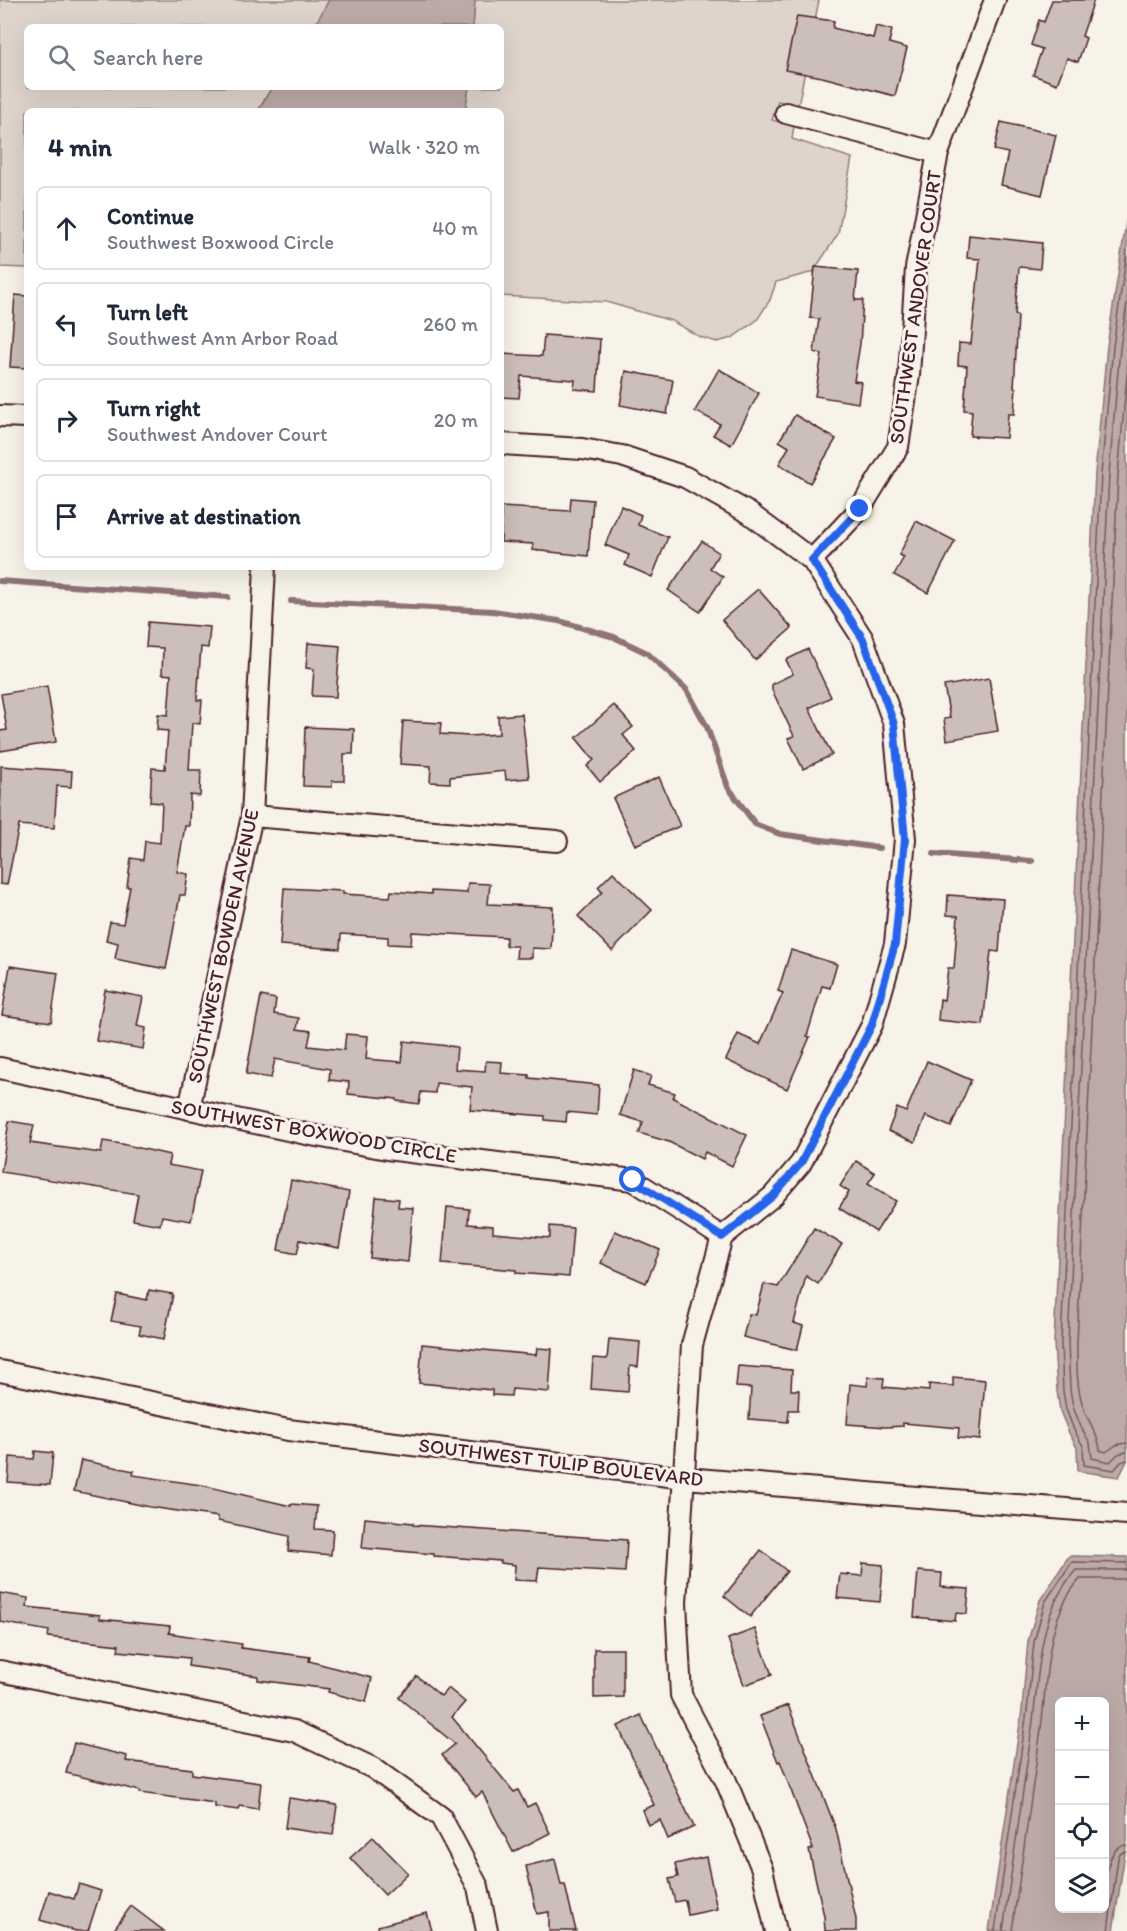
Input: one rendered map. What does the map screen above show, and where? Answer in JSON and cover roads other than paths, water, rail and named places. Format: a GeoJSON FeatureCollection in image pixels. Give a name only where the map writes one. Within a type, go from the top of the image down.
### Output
{"type":"FeatureCollection","features":[{"type":"Feature","properties":{"kind":"street","name":"SOUTHWEST ANDOVER COURT"},"geometry":{"type":"LineString","coordinates":[[812,560],[860,509],[897,447],[909,375],[916,268],[938,153],[995,0]]}},
{"type":"Feature","properties":{"kind":"street"},"geometry":{"type":"LineString","coordinates":[[786,114],[938,153]]}},
{"type":"Feature","properties":{"kind":"street"},"geometry":{"type":"LineString","coordinates":[[0,416],[24,417]]}},
{"type":"Feature","properties":{"kind":"street"},"geometry":{"type":"LineString","coordinates":[[504,444],[582,449],[622,456],[664,469],[714,491],[749,513],[812,560],[863,639],[894,724],[905,839],[895,944],[872,1025],[801,1163],[773,1196],[722,1237],[692,1345],[676,1603],[681,1695],[726,1780],[758,1858],[776,1931]]}},
{"type":"Feature","properties":{"kind":"street","name":"SOUTHWEST BOWDEN AVENUE"},"geometry":{"type":"LineString","coordinates":[[189,1110],[252,816],[265,570]]}},
{"type":"Feature","properties":{"kind":"street"},"geometry":{"type":"LineString","coordinates":[[252,816],[557,841]]}},
{"type":"Feature","properties":{"kind":"street","name":"SOUTHWEST BOXWOOD CIRCLE"},"geometry":{"type":"LineString","coordinates":[[0,1068],[189,1110],[387,1149],[633,1180],[722,1237]]}},
{"type":"Feature","properties":{"kind":"street","name":"SOUTHWEST TULIP BOULEVARD"},"geometry":{"type":"LineString","coordinates":[[0,1371],[288,1430],[685,1478],[1127,1514]]}},
{"type":"Feature","properties":{"kind":"street"},"geometry":{"type":"LineString","coordinates":[[0,1671],[294,1731],[373,1768],[441,1817],[478,1887],[487,1931]]}},
{"type":"Feature","properties":{"kind":"water"},"geometry":{"type":"Polygon","coordinates":[[[329,0],[475,0],[473,24],[316,24],[329,0]]]}},
{"type":"Feature","properties":{"kind":"water"},"geometry":{"type":"Polygon","coordinates":[[[270,90],[468,90],[466,108],[260,108],[270,90]]]}},
{"type":"Feature","properties":{"kind":"water"},"geometry":{"type":"Polygon","coordinates":[[[1127,216],[1127,1461],[1119,1477],[1078,1471],[1077,1448],[1060,1411],[1054,1343],[1095,473],[1107,346],[1127,216]]]}},
{"type":"Feature","properties":{"kind":"water"},"geometry":{"type":"Polygon","coordinates":[[[1069,1556],[1127,1557],[1127,1840],[1113,1931],[989,1931],[1022,1710],[1028,1641],[1040,1600],[1069,1556]]]}},
{"type":"Feature","properties":{"kind":"waterway"},"geometry":{"type":"LineString","coordinates":[[0,581],[228,597]]}},
{"type":"Feature","properties":{"kind":"waterway"},"geometry":{"type":"LineString","coordinates":[[291,601],[493,611],[559,621],[614,637],[647,653],[687,690],[707,727],[728,787],[755,824],[780,834],[879,848]]}},
{"type":"Feature","properties":{"kind":"waterway"},"geometry":{"type":"LineString","coordinates":[[934,854],[1032,861]]}}]}
